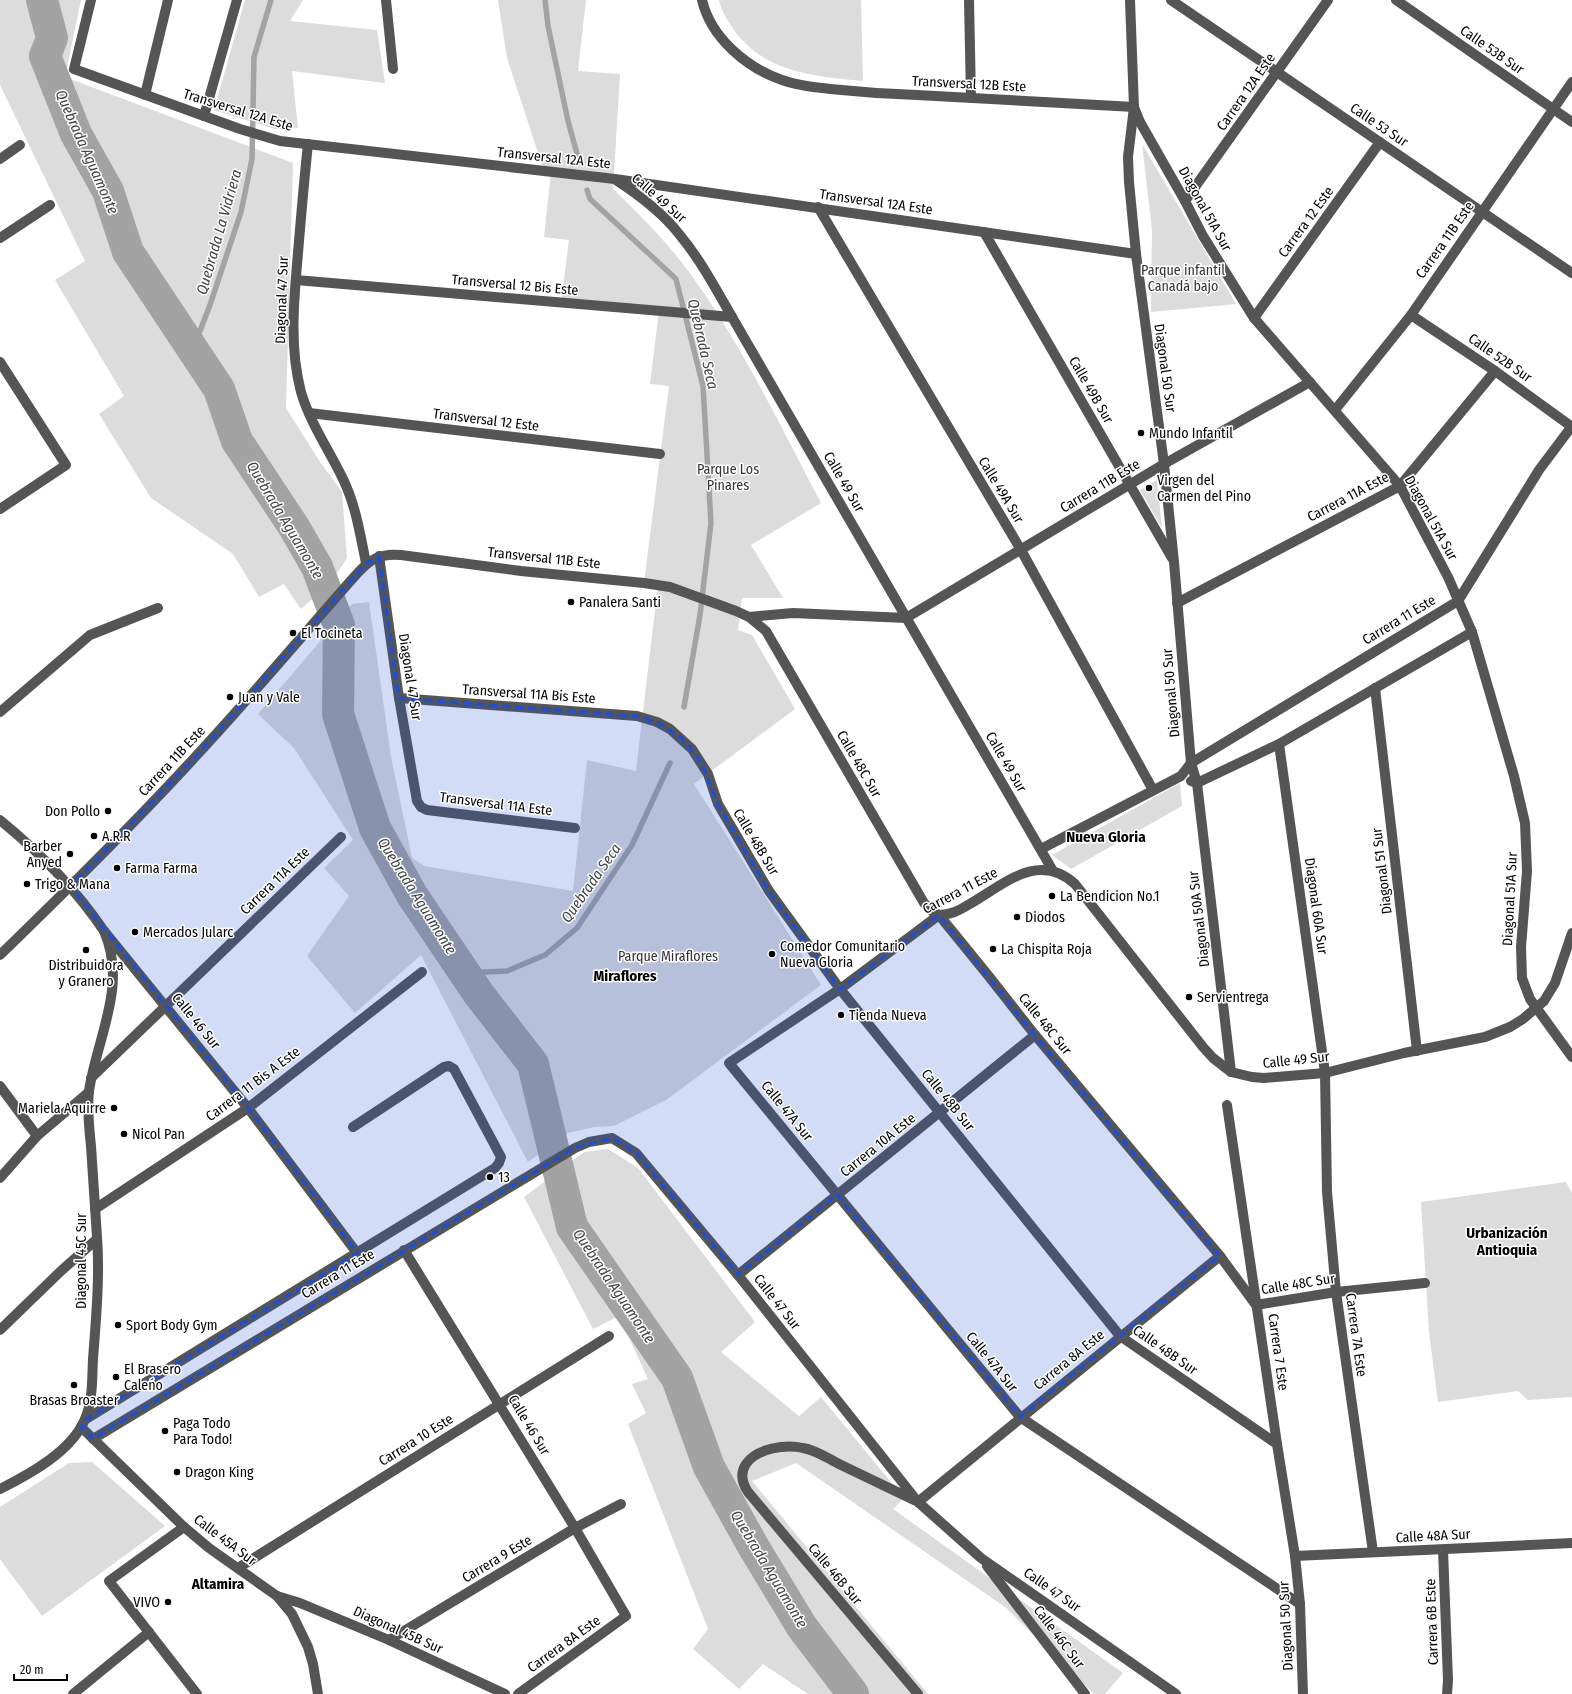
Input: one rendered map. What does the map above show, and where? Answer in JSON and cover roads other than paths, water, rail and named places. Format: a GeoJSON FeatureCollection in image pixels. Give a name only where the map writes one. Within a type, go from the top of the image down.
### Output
{"type":"FeatureCollection","features":[{"type":"Feature","properties":{"kind":"street","name":"Transversal 12A Este"},"geometry":{"type":"LineString","coordinates":[[90,0],[74,70],[270,138],[308,144],[615,179],[818,207],[1136,254]]}},
{"type":"Feature","properties":{"kind":"street"},"geometry":{"type":"LineString","coordinates":[[145,95],[168,0]]}},
{"type":"Feature","properties":{"kind":"street"},"geometry":{"type":"LineString","coordinates":[[204,116],[237,0]]}},
{"type":"Feature","properties":{"kind":"street"},"geometry":{"type":"LineString","coordinates":[[386,0],[393,69]]}},
{"type":"Feature","properties":{"kind":"street","name":"Transversal 12B Este"},"geometry":{"type":"LineString","coordinates":[[702,0],[704,7],[719,34],[739,56],[765,73],[803,86],[863,92],[1134,107]]}},
{"type":"Feature","properties":{"kind":"street"},"geometry":{"type":"LineString","coordinates":[[969,0],[971,98]]}},
{"type":"Feature","properties":{"kind":"street","name":"Diagonal 50 Sur"},"geometry":{"type":"LineString","coordinates":[[1130,0],[1134,107],[1128,157],[1136,254],[1164,464],[1191,763]]}},
{"type":"Feature","properties":{"kind":"street","name":"Calle 53 Sur"},"geometry":{"type":"LineString","coordinates":[[1171,0],[1572,273]]}},
{"type":"Feature","properties":{"kind":"street","name":"Carrera 12A Este"},"geometry":{"type":"LineString","coordinates":[[1186,201],[1328,0]]}},
{"type":"Feature","properties":{"kind":"street","name":"Calle 53B Sur"},"geometry":{"type":"LineString","coordinates":[[1396,0],[1572,122]]}},
{"type":"Feature","properties":{"kind":"street","name":"Carrera 11B Este"},"geometry":{"type":"LineString","coordinates":[[1335,410],[1411,315],[1572,82]]}},
{"type":"Feature","properties":{"kind":"street","name":"Diagonal 51A Sur"},"geometry":{"type":"LineString","coordinates":[[1134,107],[1156,151],[1186,201],[1203,236],[1254,318],[1400,486],[1448,577],[1472,632],[1514,776],[1525,823],[1527,871],[1521,948],[1521,970],[1526,990],[1572,1057]]}},
{"type":"Feature","properties":{"kind":"street","name":"Carrera 12 Este"},"geometry":{"type":"LineString","coordinates":[[1254,318],[1380,142]]}},
{"type":"Feature","properties":{"kind":"street","name":"Diagonal 47 Sur"},"geometry":{"type":"LineString","coordinates":[[308,144],[296,280],[293,331],[295,356],[301,392],[309,413],[344,480],[356,509],[366,564]]}},
{"type":"Feature","properties":{"kind":"street"},"geometry":{"type":"LineString","coordinates":[[0,159],[20,145]]}},
{"type":"Feature","properties":{"kind":"street","name":"Calle 49 Sur"},"geometry":{"type":"LineString","coordinates":[[615,179],[646,202],[679,233],[693,252],[1053,871],[1061,874],[1074,884],[1213,1058],[1231,1072],[1252,1077],[1264,1078],[1324,1073],[1497,1033],[1523,1019],[1544,1001],[1555,982],[1572,933]]}},
{"type":"Feature","properties":{"kind":"street"},"geometry":{"type":"LineString","coordinates":[[0,238],[50,205]]}},
{"type":"Feature","properties":{"kind":"street","name":"Calle 49A Sur"},"geometry":{"type":"LineString","coordinates":[[818,207],[1021,550],[1153,790]]}},
{"type":"Feature","properties":{"kind":"street","name":"Calle 49B Sur"},"geometry":{"type":"LineString","coordinates":[[984,232],[1174,562]]}},
{"type":"Feature","properties":{"kind":"street","name":"Transversal 12 Bis Este"},"geometry":{"type":"LineString","coordinates":[[296,280],[732,317]]}},
{"type":"Feature","properties":{"kind":"street","name":"Calle 52B Sur"},"geometry":{"type":"LineString","coordinates":[[1411,315],[1495,371],[1572,426]]}},
{"type":"Feature","properties":{"kind":"street"},"geometry":{"type":"LineString","coordinates":[[0,362],[66,465],[0,510]]}},
{"type":"Feature","properties":{"kind":"street","name":"Carrera 11A Este"},"geometry":{"type":"LineString","coordinates":[[1177,603],[1400,486],[1495,371]]}},
{"type":"Feature","properties":{"kind":"street","name":"Carrera 11B Este"},"geometry":{"type":"LineString","coordinates":[[906,618],[1164,464],[1310,382]]}},
{"type":"Feature","properties":{"kind":"street","name":"Transversal 12 Este"},"geometry":{"type":"LineString","coordinates":[[309,413],[660,454]]}},
{"type":"Feature","properties":{"kind":"street","name":"Carrera 11 Este"},"geometry":{"type":"LineString","coordinates":[[1041,849],[1181,776],[1191,763],[1458,601],[1539,470],[1572,426]]}},
{"type":"Feature","properties":{"kind":"street","name":"Transversal 11B Este"},"geometry":{"type":"LineString","coordinates":[[354,577],[366,564],[379,556],[390,554],[521,571],[644,583],[670,587],[736,610]]}},
{"type":"Feature","properties":{"kind":"street","name":"Diagonal 47 Sur"},"geometry":{"type":"LineString","coordinates":[[379,556],[399,698],[417,801]]}},
{"type":"Feature","properties":{"kind":"street","name":"Carrera 11B Este"},"geometry":{"type":"LineString","coordinates":[[0,955],[70,886],[195,757],[269,676],[318,617],[354,577]]}},
{"type":"Feature","properties":{"kind":"street"},"geometry":{"type":"LineString","coordinates":[[0,712],[90,635],[158,608]]}},
{"type":"Feature","properties":{"kind":"street","name":"Calle 48C Sur"},"geometry":{"type":"LineString","coordinates":[[736,610],[749,617],[766,631],[920,898],[928,907],[939,915],[987,974],[1034,1036],[1220,1256],[1256,1305],[1336,1292],[1425,1283]]}},
{"type":"Feature","properties":{"kind":"street"},"geometry":{"type":"LineString","coordinates":[[749,617],[793,613],[906,618]]}},
{"type":"Feature","properties":{"kind":"street"},"geometry":{"type":"LineString","coordinates":[[1181,776],[1197,783],[1279,744],[1472,632]]}},
{"type":"Feature","properties":{"kind":"street","name":"Diagonal 51 Sur"},"geometry":{"type":"LineString","coordinates":[[1375,688],[1418,1051]]}},
{"type":"Feature","properties":{"kind":"street","name":"Transversal 11A Bis Este"},"geometry":{"type":"LineString","coordinates":[[399,698],[637,716],[657,722]]}},
{"type":"Feature","properties":{"kind":"street","name":"Calle 48B Sur"},"geometry":{"type":"LineString","coordinates":[[657,722],[682,738],[701,761],[708,774],[718,804],[769,891],[840,989],[1120,1336],[1277,1444]]}},
{"type":"Feature","properties":{"kind":"street","name":"Diagonal 60A Sur"},"geometry":{"type":"LineString","coordinates":[[1279,744],[1324,1073]]}},
{"type":"Feature","properties":{"kind":"street","name":"Diagonal 50A Sur"},"geometry":{"type":"LineString","coordinates":[[1191,763],[1197,783],[1231,1072]]}},
{"type":"Feature","properties":{"kind":"street","name":"Transversal 11A Este"},"geometry":{"type":"LineString","coordinates":[[417,801],[421,807],[427,810],[575,828]]}},
{"type":"Feature","properties":{"kind":"street","name":"Calle 46 Sur"},"geometry":{"type":"LineString","coordinates":[[0,820],[70,886],[104,931],[248,1108],[357,1252]]}},
{"type":"Feature","properties":{"kind":"street","name":"Carrera 11A Este"},"geometry":{"type":"LineString","coordinates":[[91,1078],[341,837]]}},
{"type":"Feature","properties":{"kind":"street","name":"Carrera 11 Este"},"geometry":{"type":"LineString","coordinates":[[729,1063],[840,989],[939,915],[946,915],[958,911],[1026,872],[1043,869],[1053,871]]}},
{"type":"Feature","properties":{"kind":"street"},"geometry":{"type":"LineString","coordinates":[[0,1178],[37,1136],[89,1092],[91,1078],[104,1035],[112,990],[113,960],[110,946],[104,931]]}},
{"type":"Feature","properties":{"kind":"street","name":"Carrera 11 Bis A Este"},"geometry":{"type":"LineString","coordinates":[[95,1209],[248,1108],[422,972]]}},
{"type":"Feature","properties":{"kind":"street","name":"Carrera 10A Este"},"geometry":{"type":"LineString","coordinates":[[738,1276],[1034,1036]]}},
{"type":"Feature","properties":{"kind":"street","name":"Calle 47A Sur"},"geometry":{"type":"LineString","coordinates":[[729,1063],[1020,1417],[1300,1604]]}},
{"type":"Feature","properties":{"kind":"street","name":"Carrera 11 Este"},"geometry":{"type":"LineString","coordinates":[[0,1489],[36,1470],[51,1459],[68,1443],[83,1423],[357,1252],[495,1168],[501,1157],[454,1069],[449,1066],[444,1067],[353,1127]]}},
{"type":"Feature","properties":{"kind":"street","name":"Carrera 7A Este"},"geometry":{"type":"LineString","coordinates":[[1324,1073],[1327,1192],[1336,1292],[1373,1552]]}},
{"type":"Feature","properties":{"kind":"street"},"geometry":{"type":"LineString","coordinates":[[0,1086],[37,1136]]}},
{"type":"Feature","properties":{"kind":"street","name":"Diagonal 45C Sur"},"geometry":{"type":"LineString","coordinates":[[83,1423],[90,1402],[94,1346],[97,1239],[88,1114],[89,1092]]}},
{"type":"Feature","properties":{"kind":"street","name":"Carrera 7 Este"},"geometry":{"type":"LineString","coordinates":[[1227,1105],[1295,1556]]}},
{"type":"Feature","properties":{"kind":"street","name":"Calle 47 Sur"},"geometry":{"type":"LineString","coordinates":[[600,1139],[612,1138],[636,1153],[738,1276],[918,1502],[981,1558],[1176,1694]]}},
{"type":"Feature","properties":{"kind":"street","name":"Carrera 11 Este"},"geometry":{"type":"LineString","coordinates":[[92,1439],[404,1250],[576,1148],[600,1139]]}},
{"type":"Feature","properties":{"kind":"street"},"geometry":{"type":"LineString","coordinates":[[0,1330],[62,1270],[97,1239]]}},
{"type":"Feature","properties":{"kind":"street","name":"Calle 46 Sur"},"geometry":{"type":"LineString","coordinates":[[404,1250],[500,1404],[626,1616]]}},
{"type":"Feature","properties":{"kind":"street","name":"Carrera 8A Este"},"geometry":{"type":"LineString","coordinates":[[918,1502],[1020,1417],[1220,1256]]}},
{"type":"Feature","properties":{"kind":"street","name":"Carrera 10 Este"},"geometry":{"type":"LineString","coordinates":[[238,1568],[609,1336]]}},
{"type":"Feature","properties":{"kind":"street","name":"Calle 45A Sur"},"geometry":{"type":"LineString","coordinates":[[83,1423],[92,1439],[184,1527],[277,1596],[292,1614],[308,1647],[313,1664],[318,1694]]}},
{"type":"Feature","properties":{"kind":"street","name":"Calle 47 Sur"},"geometry":{"type":"LineString","coordinates":[[744,1466],[752,1458],[771,1449],[782,1446],[804,1448],[824,1456],[918,1502]]}},
{"type":"Feature","properties":{"kind":"street","name":"Calle 46B Sur"},"geometry":{"type":"LineString","coordinates":[[744,1466],[742,1478],[748,1492],[918,1694]]}},
{"type":"Feature","properties":{"kind":"street","name":"Carrera 9 Este"},"geometry":{"type":"LineString","coordinates":[[389,1640],[575,1528],[621,1504]]}},
{"type":"Feature","properties":{"kind":"street"},"geometry":{"type":"LineString","coordinates":[[184,1527],[109,1581],[197,1694]]}},
{"type":"Feature","properties":{"kind":"street","name":"Calle 48A Sur"},"geometry":{"type":"LineString","coordinates":[[1295,1556],[1572,1543]]}},
{"type":"Feature","properties":{"kind":"street","name":"Carrera 6B Este"},"geometry":{"type":"LineString","coordinates":[[1443,1550],[1448,1680],[1446,1694]]}},
{"type":"Feature","properties":{"kind":"street","name":"Diagonal 50 Sur"},"geometry":{"type":"LineString","coordinates":[[1295,1556],[1300,1604],[1303,1694]]}},
{"type":"Feature","properties":{"kind":"street","name":"Calle 46C Sur"},"geometry":{"type":"LineString","coordinates":[[981,1558],[1083,1693]]}},
{"type":"Feature","properties":{"kind":"street","name":"Diagonal 45B Sur"},"geometry":{"type":"LineString","coordinates":[[277,1596],[300,1603],[389,1640],[505,1694]]}},
{"type":"Feature","properties":{"kind":"street","name":"Carrera 8A Este"},"geometry":{"type":"LineString","coordinates":[[518,1694],[626,1616]]}},
{"type":"Feature","properties":{"kind":"street"},"geometry":{"type":"LineString","coordinates":[[73,1694],[149,1632]]}},
{"type":"Feature","properties":{"kind":"waterway","name":"Quebrada Aguamonte"},"geometry":{"type":"LineString","coordinates":[[42,0],[52,38],[45,56],[76,134],[108,191],[128,252],[219,389],[237,441],[294,527],[317,567],[339,625],[338,714],[375,828],[412,895],[478,993],[533,1064],[572,1227],[677,1378],[709,1467],[753,1546],[802,1627],[853,1694]]}},
{"type":"Feature","properties":{"kind":"waterway","name":"Quebrada La Vidriera"},"geometry":{"type":"LineString","coordinates":[[193,349],[210,305],[241,212],[252,159],[254,57],[271,0]]}},
{"type":"Feature","properties":{"kind":"waterway","name":"Quebrada Seca"},"geometry":{"type":"LineString","coordinates":[[545,0],[548,26],[568,121],[579,161]]}},
{"type":"Feature","properties":{"kind":"waterway","name":"Quebrada Seca"},"geometry":{"type":"LineString","coordinates":[[587,190],[590,199],[676,279],[703,386],[711,523],[700,615],[684,707]]}},
{"type":"Feature","properties":{"kind":"waterway","name":"Quebrada Seca"},"geometry":{"type":"LineString","coordinates":[[465,973],[507,971],[545,955],[577,928],[632,845],[670,763]]}},
{"type":"Feature","properties":{"kind":"place","name":"Mundo Infantil"},"geometry":{"type":"Point","coordinates":[1141,433]}},
{"type":"Feature","properties":{"kind":"place","name":"Virgen del Carmen del Pino"},"geometry":{"type":"Point","coordinates":[1149,488]}},
{"type":"Feature","properties":{"kind":"place","name":"Panalera Santi"},"geometry":{"type":"Point","coordinates":[571,602]}},
{"type":"Feature","properties":{"kind":"place","name":"El Tocineta"},"geometry":{"type":"Point","coordinates":[293,633]}},
{"type":"Feature","properties":{"kind":"place","name":"Juan y Vale"},"geometry":{"type":"Point","coordinates":[230,697]}},
{"type":"Feature","properties":{"kind":"place","name":"Don Pollo"},"geometry":{"type":"Point","coordinates":[108,811]}},
{"type":"Feature","properties":{"kind":"place","name":"A.R.R"},"geometry":{"type":"Point","coordinates":[94,836]}},
{"type":"Feature","properties":{"kind":"place","name":"Barber Anyed"},"geometry":{"type":"Point","coordinates":[70,854]}},
{"type":"Feature","properties":{"kind":"place","name":"Farma Farma"},"geometry":{"type":"Point","coordinates":[117,868]}},
{"type":"Feature","properties":{"kind":"place","name":"Trigo & Mana"},"geometry":{"type":"Point","coordinates":[27,884]}},
{"type":"Feature","properties":{"kind":"place","name":"La Bendicion No.1"},"geometry":{"type":"Point","coordinates":[1052,896]}},
{"type":"Feature","properties":{"kind":"place","name":"Diodos"},"geometry":{"type":"Point","coordinates":[1017,917]}},
{"type":"Feature","properties":{"kind":"place","name":"Mercados Jularc"},"geometry":{"type":"Point","coordinates":[135,932]}},
{"type":"Feature","properties":{"kind":"place","name":"La Chispita Roja"},"geometry":{"type":"Point","coordinates":[993,949]}},
{"type":"Feature","properties":{"kind":"place","name":"Distribuidora y Granero"},"geometry":{"type":"Point","coordinates":[86,950]}},
{"type":"Feature","properties":{"kind":"place","name":"Comedor Comunitario Nueva Gloria"},"geometry":{"type":"Point","coordinates":[772,954]}},
{"type":"Feature","properties":{"kind":"place","name":"Servientrega"},"geometry":{"type":"Point","coordinates":[1189,997]}},
{"type":"Feature","properties":{"kind":"place","name":"Tienda Nueva"},"geometry":{"type":"Point","coordinates":[841,1015]}},
{"type":"Feature","properties":{"kind":"place","name":"Mariela Aquirre"},"geometry":{"type":"Point","coordinates":[114,1108]}},
{"type":"Feature","properties":{"kind":"place","name":"Nicol Pan"},"geometry":{"type":"Point","coordinates":[124,1134]}},
{"type":"Feature","properties":{"kind":"place","name":"13"},"geometry":{"type":"Point","coordinates":[490,1177]}},
{"type":"Feature","properties":{"kind":"place","name":"Sport Body Gym"},"geometry":{"type":"Point","coordinates":[118,1325]}},
{"type":"Feature","properties":{"kind":"place","name":"El Brasero Caleńo"},"geometry":{"type":"Point","coordinates":[116,1377]}},
{"type":"Feature","properties":{"kind":"place","name":"Brasas Broaster"},"geometry":{"type":"Point","coordinates":[74,1385]}},
{"type":"Feature","properties":{"kind":"place","name":"Paga Todo Para Todo!"},"geometry":{"type":"Point","coordinates":[165,1431]}},
{"type":"Feature","properties":{"kind":"place","name":"Dragon King"},"geometry":{"type":"Point","coordinates":[177,1472]}},
{"type":"Feature","properties":{"kind":"place","name":"VIVO"},"geometry":{"type":"Point","coordinates":[168,1602]}},
{"type":"Feature","properties":{"kind":"district","name":"Nueva Gloria"},"geometry":{"type":"Point","coordinates":[1106,837]}},
{"type":"Feature","properties":{"kind":"district","name":"Miraflores"},"geometry":{"type":"Point","coordinates":[625,976]}},
{"type":"Feature","properties":{"kind":"district","name":"Urbanización Antioquia"},"geometry":{"type":"Point","coordinates":[1507,1242]}},
{"type":"Feature","properties":{"kind":"district","name":"Altamira"},"geometry":{"type":"Point","coordinates":[218,1584]}},
{"type":"Feature","properties":{"kind":"park label","name":"Parque infantil Canadá bajo"},"geometry":{"type":"Point","coordinates":[1183,278]}},
{"type":"Feature","properties":{"kind":"park label","name":"Parque Los Pinares"},"geometry":{"type":"Point","coordinates":[728,478]}},
{"type":"Feature","properties":{"kind":"park label","name":"Parque Miraflores"},"geometry":{"type":"Point","coordinates":[668,956]}}]}
